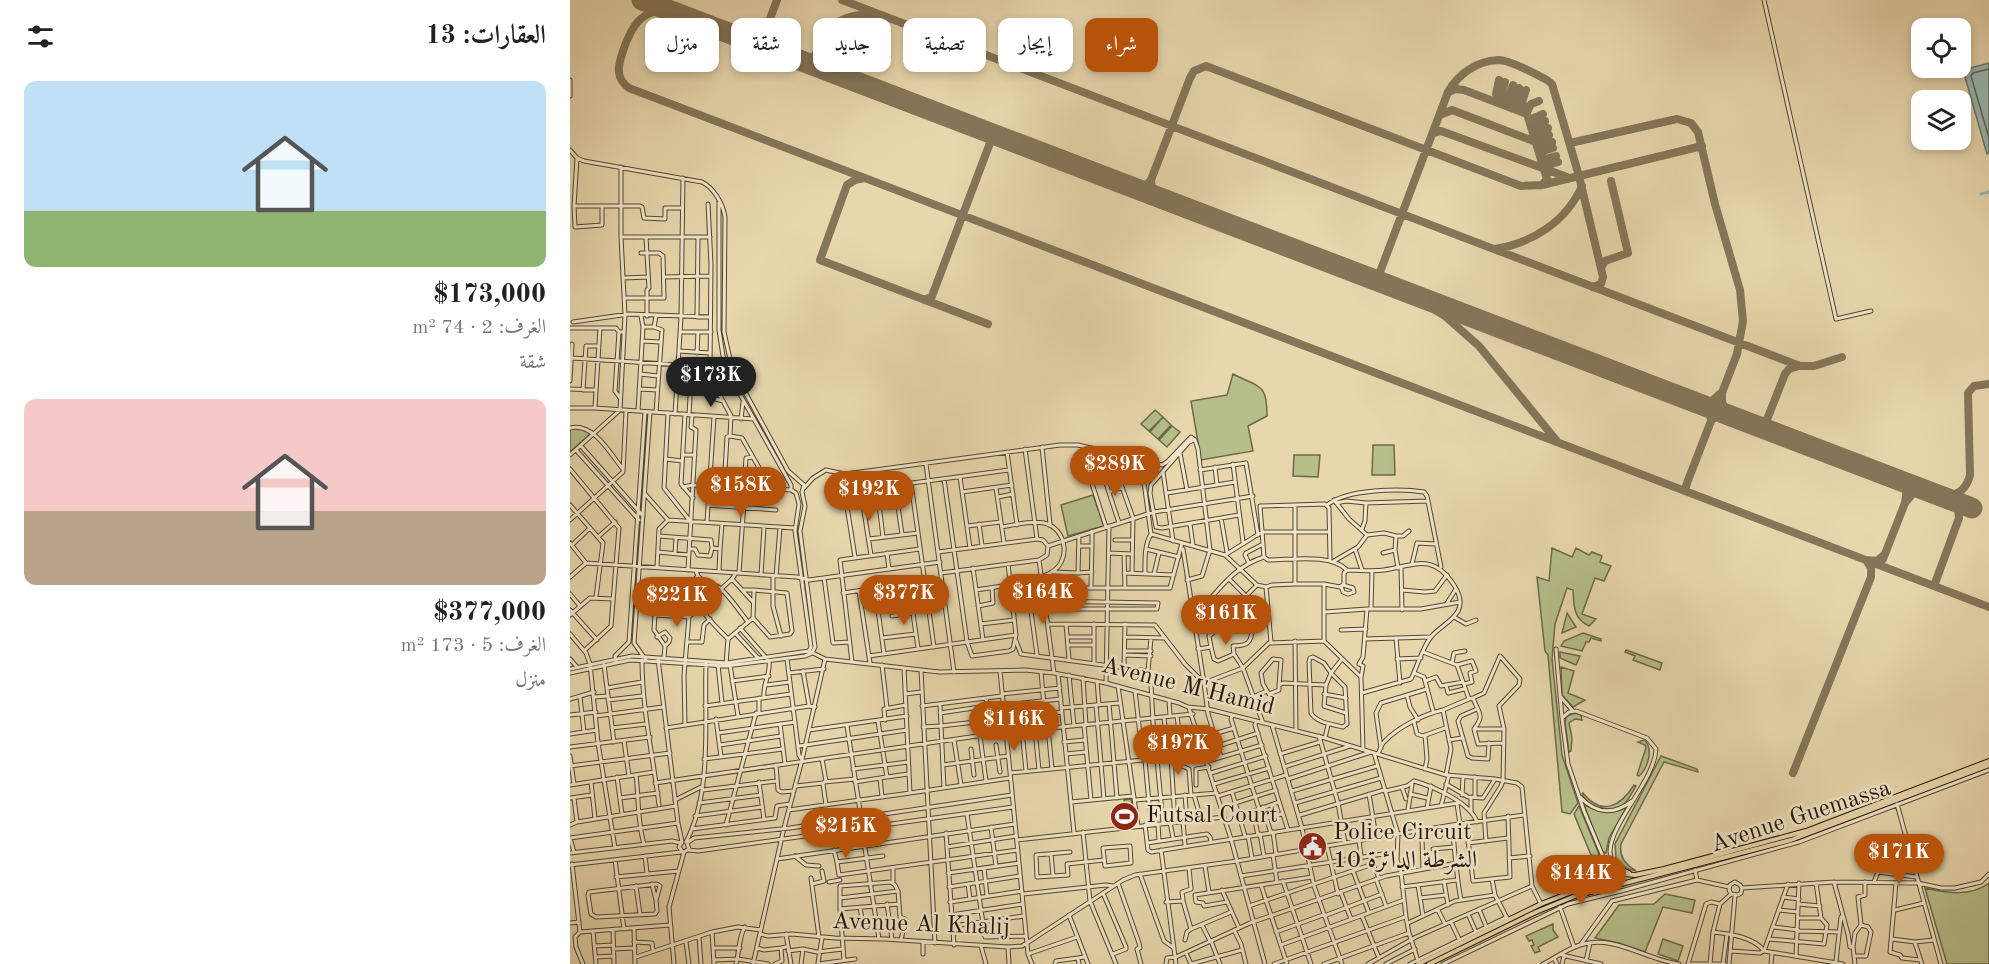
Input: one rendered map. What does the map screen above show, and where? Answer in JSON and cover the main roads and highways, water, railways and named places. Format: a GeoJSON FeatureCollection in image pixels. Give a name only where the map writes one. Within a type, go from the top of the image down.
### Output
{"type":"FeatureCollection","features":[{"type":"Feature","properties":{"kind":"main road","name":"Avenue Guemassa"},"geometry":{"type":"LineString","coordinates":[[1623,884],[1791,840],[1989,763]]}},
{"type":"Feature","properties":{"kind":"main road"},"geometry":{"type":"LineString","coordinates":[[1614,866],[1633,875]]}},
{"type":"Feature","properties":{"kind":"main road","name":"Avenue Guemassa"},"geometry":{"type":"LineString","coordinates":[[1620,873],[1633,875],[1694,866]]}},
{"type":"Feature","properties":{"kind":"main road"},"geometry":{"type":"LineString","coordinates":[[1422,962],[1508,919],[1542,906],[1623,884],[1624,879],[1620,873],[1611,876],[1542,906],[1422,962]]}},
{"type":"Feature","properties":{"kind":"main road"},"geometry":{"type":"LineString","coordinates":[[1611,876],[1611,882],[1615,886]]}},
{"type":"Feature","properties":{"kind":"water"},"geometry":{"type":"Polygon","coordinates":[[[1989,63],[1989,153],[1987,154],[1971,98],[1971,90],[1969,90],[1965,78],[1971,78],[1971,68],[1989,63]]]}},
{"type":"Feature","properties":{"kind":"waterway"},"geometry":{"type":"LineString","coordinates":[[1981,194],[1989,192]]}},
{"type":"Feature","properties":{"kind":"place","name":"Futsal Court"},"geometry":{"type":"Point","coordinates":[1125,816]}},
{"type":"Feature","properties":{"kind":"place","name":"Police Circuit 10 الشرطة الدائرة"},"geometry":{"type":"Point","coordinates":[1312,847]}}]}
